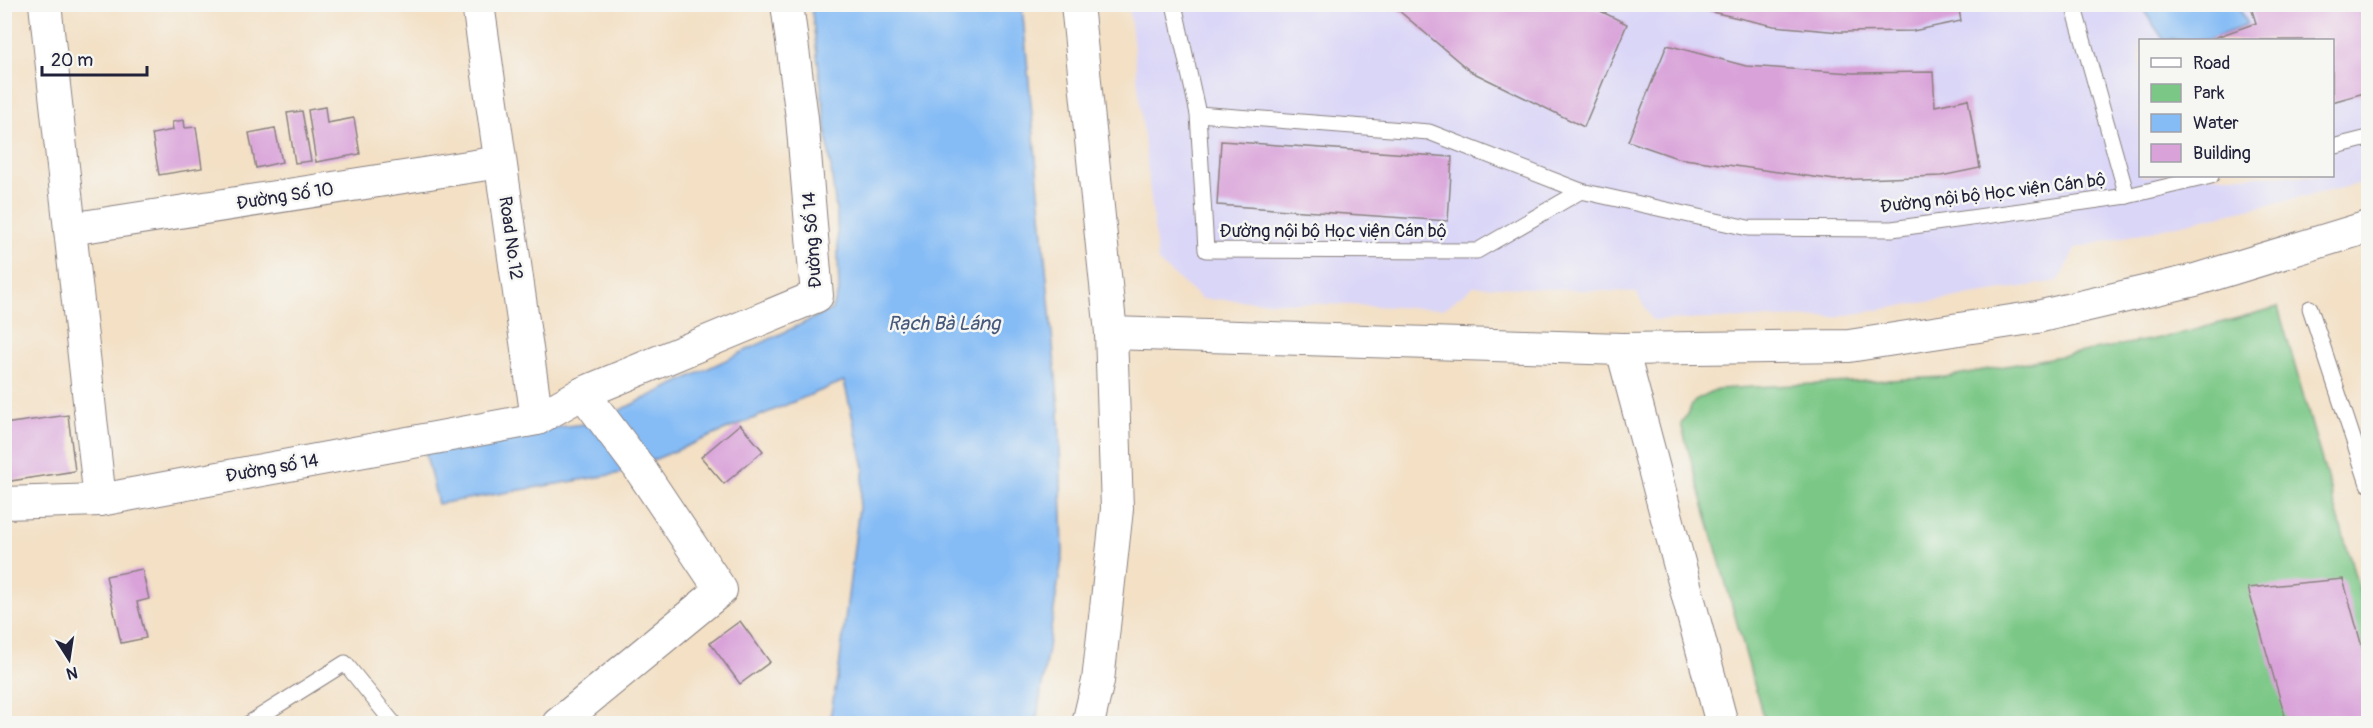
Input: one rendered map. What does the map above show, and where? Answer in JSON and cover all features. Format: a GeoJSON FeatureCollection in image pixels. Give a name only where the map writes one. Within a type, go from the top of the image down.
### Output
{"type":"FeatureCollection","features":[{"type":"Feature","properties":{"kind":"street"},"geometry":{"type":"LineString","coordinates":[[45,4],[100,500]]}},
{"type":"Feature","properties":{"kind":"street","name":"Road No.12"},"geometry":{"type":"LineString","coordinates":[[478,4],[537,419]]}},
{"type":"Feature","properties":{"kind":"street","name":"Đường Số 14"},"geometry":{"type":"LineString","coordinates":[[583,393],[817,296],[802,118],[787,4]]}},
{"type":"Feature","properties":{"kind":"street"},"geometry":{"type":"LineString","coordinates":[[1077,4],[1111,333],[1117,509],[1098,681],[1088,723]]}},
{"type":"Feature","properties":{"kind":"street","name":"Đường Số 10"},"geometry":{"type":"LineString","coordinates":[[70,229],[500,162]]}},
{"type":"Feature","properties":{"kind":"street"},"geometry":{"type":"LineString","coordinates":[[1111,333],[1622,349],[1849,346],[2037,317],[2195,280],[2368,227]]}},
{"type":"Feature","properties":{"kind":"street"},"geometry":{"type":"LineString","coordinates":[[1622,349],[1722,723]]}},
{"type":"Feature","properties":{"kind":"street"},"geometry":{"type":"LineString","coordinates":[[537,419],[583,393],[638,466],[721,590],[558,723]]}},
{"type":"Feature","properties":{"kind":"street","name":"Đường số 14"},"geometry":{"type":"LineString","coordinates":[[4,503],[100,500],[537,419]]}},
{"type":"Feature","properties":{"kind":"lane","name":"Đường nội bộ Học viện Cán bộ"},"geometry":{"type":"LineString","coordinates":[[1174,4],[1198,114],[1206,250],[1477,251],[1581,191]]}},
{"type":"Feature","properties":{"kind":"lane","name":"Đường nội bộ Học viện Cán bộ"},"geometry":{"type":"LineString","coordinates":[[2073,4],[2127,196]]}},
{"type":"Feature","properties":{"kind":"lane","name":"Đường nội bộ Học viện Cán bộ"},"geometry":{"type":"LineString","coordinates":[[1198,114],[1429,132],[1581,191],[1748,228],[1892,229],[2127,196],[2207,177]]}},
{"type":"Feature","properties":{"kind":"lane"},"geometry":{"type":"LineString","coordinates":[[2334,146],[2368,138]]}},
{"type":"Feature","properties":{"kind":"lane"},"geometry":{"type":"LineString","coordinates":[[2310,308],[2368,484]]}},
{"type":"Feature","properties":{"kind":"lane"},"geometry":{"type":"LineString","coordinates":[[248,723],[345,663],[394,723]]}},
{"type":"Feature","properties":{"kind":"shaded area"},"geometry":{"type":"Polygon","coordinates":[[[1129,5],[2368,5],[2368,182],[2076,248],[2058,281],[1834,317],[1652,320],[1636,292],[1474,286],[1443,309],[1202,299],[1158,262],[1129,5]]]}},
{"type":"Feature","properties":{"kind":"green space"},"geometry":{"type":"Polygon","coordinates":[[[2278,307],[2368,621],[2368,723],[1765,723],[1681,424],[1695,400],[1717,389],[1945,377],[2176,335],[2278,307]]]}},
{"type":"Feature","properties":{"kind":"water","name":"Rạch Bà Láng"},"geometry":{"type":"Polygon","coordinates":[[[811,5],[1022,5],[1059,410],[1063,553],[1036,723],[829,723],[839,668],[864,467],[844,381],[622,473],[438,504],[423,443],[593,423],[831,310],[839,292],[837,218],[811,5]]]}},
{"type":"Feature","properties":{"kind":"water"},"geometry":{"type":"Polygon","coordinates":[[[2140,5],[2239,5],[2247,25],[2211,39],[2163,39],[2140,5]]]}},
{"type":"Feature","properties":{"kind":"building"},"geometry":{"type":"Polygon","coordinates":[[[1391,4],[1586,4],[1627,24],[1584,127],[1470,71],[1391,4]]]}},
{"type":"Feature","properties":{"kind":"building"},"geometry":{"type":"Polygon","coordinates":[[[1958,4],[1961,21],[1913,31],[1840,32],[1774,26],[1688,5],[1958,4]]]}},
{"type":"Feature","properties":{"kind":"building"},"geometry":{"type":"Polygon","coordinates":[[[2250,4],[2368,4],[2368,92],[2334,101],[2334,39],[2211,39],[2256,23],[2250,4]]]}},
{"type":"Feature","properties":{"kind":"building"},"geometry":{"type":"Polygon","coordinates":[[[1667,45],[1746,66],[1853,73],[1933,72],[1935,106],[1968,99],[1980,168],[1941,176],[1835,180],[1677,158],[1628,141],[1667,45]]]}},
{"type":"Feature","properties":{"kind":"building"},"geometry":{"type":"Polygon","coordinates":[[[325,107],[327,123],[354,118],[360,154],[316,162],[308,110],[325,107]]]}},
{"type":"Feature","properties":{"kind":"building"},"geometry":{"type":"Polygon","coordinates":[[[302,111],[311,161],[295,163],[287,113],[302,111]]]}},
{"type":"Feature","properties":{"kind":"building"},"geometry":{"type":"Polygon","coordinates":[[[184,120],[185,128],[196,127],[202,168],[159,175],[152,134],[173,130],[172,122],[184,120]]]}},
{"type":"Feature","properties":{"kind":"building"},"geometry":{"type":"Polygon","coordinates":[[[275,128],[282,162],[256,168],[249,133],[275,128]]]}},
{"type":"Feature","properties":{"kind":"building"},"geometry":{"type":"Polygon","coordinates":[[[1221,141],[1452,157],[1448,221],[1217,205],[1221,141]]]}},
{"type":"Feature","properties":{"kind":"building"},"geometry":{"type":"Polygon","coordinates":[[[68,415],[75,471],[4,482],[4,424],[68,415]]]}},
{"type":"Feature","properties":{"kind":"building"},"geometry":{"type":"Polygon","coordinates":[[[740,424],[763,451],[724,484],[701,457],[740,424]]]}},
{"type":"Feature","properties":{"kind":"building"},"geometry":{"type":"Polygon","coordinates":[[[142,569],[149,599],[137,602],[146,638],[121,643],[106,576],[142,569]]]}},
{"type":"Feature","properties":{"kind":"building"},"geometry":{"type":"Polygon","coordinates":[[[2343,579],[2368,668],[2368,723],[2287,723],[2248,588],[2343,579]]]}},
{"type":"Feature","properties":{"kind":"building"},"geometry":{"type":"Polygon","coordinates":[[[740,621],[770,662],[740,684],[710,643],[740,621]]]}}]}
